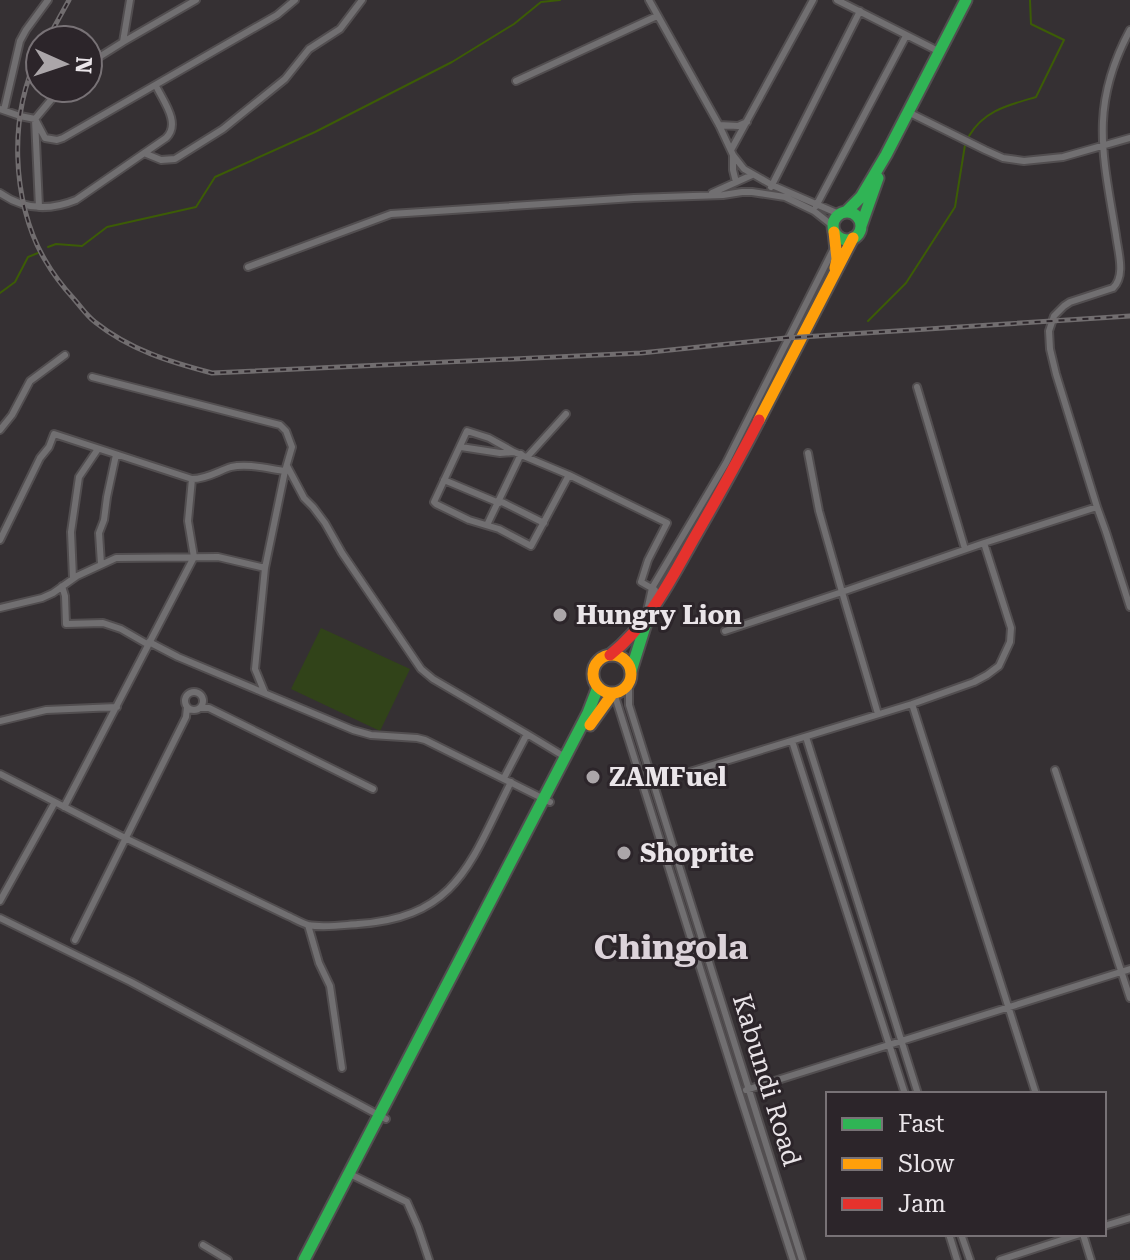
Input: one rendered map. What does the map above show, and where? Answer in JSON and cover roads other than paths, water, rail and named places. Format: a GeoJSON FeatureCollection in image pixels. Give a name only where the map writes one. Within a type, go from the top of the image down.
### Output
{"type":"FeatureCollection","features":[{"type":"Feature","properties":{"kind":"highway"},"geometry":{"type":"LineString","coordinates":[[830,284],[837,259],[834,221],[861,197],[910,113],[966,0]]}},
{"type":"Feature","properties":{"kind":"highway"},"geometry":{"type":"LineString","coordinates":[[613,693],[604,692],[598,687],[594,682],[593,670],[599,660],[620,647],[647,617],[734,469],[853,238],[859,233],[886,155]]}},
{"type":"Feature","properties":{"kind":"highway"},"geometry":{"type":"LineString","coordinates":[[842,213],[855,214],[861,226]]}},
{"type":"Feature","properties":{"kind":"highway"},"geometry":{"type":"LineString","coordinates":[[835,234],[845,240],[853,238]]}},
{"type":"Feature","properties":{"kind":"highway"},"geometry":{"type":"LineString","coordinates":[[312,1260],[547,801],[598,711],[613,693],[625,688],[647,617]]}},
{"type":"Feature","properties":{"kind":"highway"},"geometry":{"type":"LineString","coordinates":[[610,655],[623,659],[630,676]]}},
{"type":"Feature","properties":{"kind":"highway"},"geometry":{"type":"LineString","coordinates":[[547,801],[598,687]]}},
{"type":"Feature","properties":{"kind":"highway"},"geometry":{"type":"LineString","coordinates":[[304,1260],[353,1176]]}},
{"type":"Feature","properties":{"kind":"street"},"geometry":{"type":"LineString","coordinates":[[35,119],[2,110],[20,41],[48,0]]}},
{"type":"Feature","properties":{"kind":"street"},"geometry":{"type":"LineString","coordinates":[[123,42],[130,0]]}},
{"type":"Feature","properties":{"kind":"street"},"geometry":{"type":"LineString","coordinates":[[104,54],[196,0]]}},
{"type":"Feature","properties":{"kind":"street"},"geometry":{"type":"LineString","coordinates":[[35,119],[45,138],[57,140],[277,15],[295,0]]}},
{"type":"Feature","properties":{"kind":"street"},"geometry":{"type":"LineString","coordinates":[[144,153],[161,160],[175,159],[223,129],[285,79],[309,49],[340,29],[362,0]]}},
{"type":"Feature","properties":{"kind":"street"},"geometry":{"type":"LineString","coordinates":[[647,617],[652,588],[726,463],[816,285],[835,234],[815,208],[744,169],[732,153],[649,0]]}},
{"type":"Feature","properties":{"kind":"street"},"geometry":{"type":"LineString","coordinates":[[742,192],[736,182],[732,153],[813,0]]}},
{"type":"Feature","properties":{"kind":"street"},"geometry":{"type":"LineString","coordinates":[[837,0],[940,52]]}},
{"type":"Feature","properties":{"kind":"street"},"geometry":{"type":"LineString","coordinates":[[768,193],[860,11]]}},
{"type":"Feature","properties":{"kind":"street"},"geometry":{"type":"LineString","coordinates":[[516,81],[657,16]]}},
{"type":"Feature","properties":{"kind":"street"},"geometry":{"type":"LineString","coordinates":[[1130,30],[1113,67],[1102,117],[1102,147],[1118,246],[1119,280],[1113,288],[1070,302],[1059,310],[1049,331],[1056,374],[1130,607]]}},
{"type":"Feature","properties":{"kind":"street"},"geometry":{"type":"LineString","coordinates":[[815,208],[906,36]]}},
{"type":"Feature","properties":{"kind":"street"},"geometry":{"type":"LineString","coordinates":[[0,193],[24,206],[52,207],[76,200],[171,134],[173,123],[156,86]]}},
{"type":"Feature","properties":{"kind":"street"},"geometry":{"type":"LineString","coordinates":[[39,207],[35,119],[48,104]]}},
{"type":"Feature","properties":{"kind":"street"},"geometry":{"type":"LineString","coordinates":[[910,113],[1003,158],[1024,161],[1063,157],[1130,138]]}},
{"type":"Feature","properties":{"kind":"street"},"geometry":{"type":"LineString","coordinates":[[719,125],[738,126],[747,122]]}},
{"type":"Feature","properties":{"kind":"street"},"geometry":{"type":"LineString","coordinates":[[725,188],[734,174]]}},
{"type":"Feature","properties":{"kind":"street"},"geometry":{"type":"LineString","coordinates":[[709,195],[752,175]]}},
{"type":"Feature","properties":{"kind":"street"},"geometry":{"type":"LineString","coordinates":[[248,267],[391,214],[742,192],[768,193],[842,213]]}},
{"type":"Feature","properties":{"kind":"street"},"geometry":{"type":"LineString","coordinates":[[0,430],[12,415],[30,381],[65,355]]}},
{"type":"Feature","properties":{"kind":"street"},"geometry":{"type":"LineString","coordinates":[[92,377],[280,425],[286,431],[291,441],[291,453],[265,568],[255,669],[264,691]]}},
{"type":"Feature","properties":{"kind":"street"},"geometry":{"type":"LineString","coordinates":[[917,387],[965,549]]}},
{"type":"Feature","properties":{"kind":"street"},"geometry":{"type":"LineString","coordinates":[[487,525],[521,454],[566,414]]}},
{"type":"Feature","properties":{"kind":"street"},"geometry":{"type":"LineString","coordinates":[[569,475],[531,546],[436,504],[434,498],[461,447],[465,433],[469,431],[569,475],[667,523],[648,560],[641,582],[655,590],[656,604]]}},
{"type":"Feature","properties":{"kind":"street"},"geometry":{"type":"LineString","coordinates":[[0,540],[54,434],[192,479],[239,466],[288,470]]}},
{"type":"Feature","properties":{"kind":"street"},"geometry":{"type":"LineString","coordinates":[[461,447],[521,454]]}},
{"type":"Feature","properties":{"kind":"street"},"geometry":{"type":"LineString","coordinates":[[73,578],[71,532],[79,477],[98,449]]}},
{"type":"Feature","properties":{"kind":"street"},"geometry":{"type":"LineString","coordinates":[[808,453],[819,511],[878,714]]}},
{"type":"Feature","properties":{"kind":"street"},"geometry":{"type":"LineString","coordinates":[[101,564],[99,533],[116,455]]}},
{"type":"Feature","properties":{"kind":"street"},"geometry":{"type":"LineString","coordinates":[[288,470],[421,669],[566,757]]}},
{"type":"Feature","properties":{"kind":"street"},"geometry":{"type":"LineString","coordinates":[[64,807],[194,557],[188,521],[192,479]]}},
{"type":"Feature","properties":{"kind":"street"},"geometry":{"type":"LineString","coordinates":[[444,480],[544,523]]}},
{"type":"Feature","properties":{"kind":"street"},"geometry":{"type":"LineString","coordinates":[[725,631],[1097,507]]}},
{"type":"Feature","properties":{"kind":"street"},"geometry":{"type":"LineString","coordinates":[[644,786],[912,704],[987,675],[999,666],[1006,653],[1011,628],[984,543]]}},
{"type":"Feature","properties":{"kind":"street"},"geometry":{"type":"LineString","coordinates":[[0,608],[42,598],[73,578],[116,558],[233,559],[265,568]]}},
{"type":"Feature","properties":{"kind":"street"},"geometry":{"type":"LineString","coordinates":[[62,586],[66,624],[103,623],[121,629],[178,657],[353,730],[371,735],[425,740],[547,801]]}},
{"type":"Feature","properties":{"kind":"street","name":"Kabundi Road"},"geometry":{"type":"LineString","coordinates":[[630,676],[629,705],[802,1260]]}},
{"type":"Feature","properties":{"kind":"street"},"geometry":{"type":"LineString","coordinates":[[75,940],[186,717],[185,700],[189,694],[198,693],[203,699],[202,709]]}},
{"type":"Feature","properties":{"kind":"street","name":"Kabundi Road"},"geometry":{"type":"LineString","coordinates":[[613,693],[793,1260]]}},
{"type":"Feature","properties":{"kind":"street"},"geometry":{"type":"LineString","coordinates":[[912,704],[1035,1092]]}},
{"type":"Feature","properties":{"kind":"street"},"geometry":{"type":"LineString","coordinates":[[0,721],[46,710],[117,707]]}},
{"type":"Feature","properties":{"kind":"street"},"geometry":{"type":"LineString","coordinates":[[187,707],[202,709],[373,789]]}},
{"type":"Feature","properties":{"kind":"street"},"geometry":{"type":"LineString","coordinates":[[186,717],[202,709]]}},
{"type":"Feature","properties":{"kind":"street"},"geometry":{"type":"LineString","coordinates":[[598,711],[611,709],[620,717]]}},
{"type":"Feature","properties":{"kind":"street"},"geometry":{"type":"LineString","coordinates":[[504,778],[527,734]]}},
{"type":"Feature","properties":{"kind":"street"},"geometry":{"type":"LineString","coordinates":[[806,737],[917,1092]]}},
{"type":"Feature","properties":{"kind":"street"},"geometry":{"type":"LineString","coordinates":[[792,741],[904,1092]]}},
{"type":"Feature","properties":{"kind":"street"},"geometry":{"type":"LineString","coordinates":[[1055,770],[1126,970],[1130,998]]}},
{"type":"Feature","properties":{"kind":"street"},"geometry":{"type":"LineString","coordinates":[[0,774],[211,881],[308,925],[341,926],[380,923],[405,917],[444,896],[460,878],[511,782]]}},
{"type":"Feature","properties":{"kind":"street"},"geometry":{"type":"LineString","coordinates":[[0,901],[55,802]]}},
{"type":"Feature","properties":{"kind":"street"},"geometry":{"type":"LineString","coordinates":[[824,841],[837,837]]}},
{"type":"Feature","properties":{"kind":"street"},"geometry":{"type":"LineString","coordinates":[[0,918],[131,982],[383,1118]]}},
{"type":"Feature","properties":{"kind":"street"},"geometry":{"type":"LineString","coordinates":[[308,925],[319,963],[330,986],[342,1068]]}},
{"type":"Feature","properties":{"kind":"street"},"geometry":{"type":"LineString","coordinates":[[858,946],[870,942]]}},
{"type":"Feature","properties":{"kind":"street"},"geometry":{"type":"LineString","coordinates":[[739,1092],[1126,970]]}},
{"type":"Feature","properties":{"kind":"street"},"geometry":{"type":"LineString","coordinates":[[708,994],[718,991]]}},
{"type":"Feature","properties":{"kind":"street"},"geometry":{"type":"LineString","coordinates":[[353,1176],[407,1202],[429,1260]]}},
{"type":"Feature","properties":{"kind":"street"},"geometry":{"type":"LineString","coordinates":[[1106,1225],[1130,1218]]}},
{"type":"Feature","properties":{"kind":"street"},"geometry":{"type":"LineString","coordinates":[[950,1236],[957,1260]]}},
{"type":"Feature","properties":{"kind":"street"},"geometry":{"type":"LineString","coordinates":[[962,1236],[970,1260]]}},
{"type":"Feature","properties":{"kind":"street"},"geometry":{"type":"LineString","coordinates":[[1000,1260],[1075,1236]]}},
{"type":"Feature","properties":{"kind":"street"},"geometry":{"type":"LineString","coordinates":[[1082,1236],[1091,1260]]}},
{"type":"Feature","properties":{"kind":"street"},"geometry":{"type":"LineString","coordinates":[[203,1245],[228,1260]]}},
{"type":"Feature","properties":{"kind":"waterway"},"geometry":{"type":"LineString","coordinates":[[48,247],[56,244],[82,246],[107,227],[196,207],[215,177],[315,132],[452,62],[514,24],[541,2],[560,0]]}},
{"type":"Feature","properties":{"kind":"waterway"},"geometry":{"type":"LineString","coordinates":[[969,136],[990,114],[1036,97],[1064,40],[1031,24],[1030,0]]}},
{"type":"Feature","properties":{"kind":"waterway"},"geometry":{"type":"LineString","coordinates":[[868,321],[906,283],[955,207],[965,145]]}},
{"type":"Feature","properties":{"kind":"waterway"},"geometry":{"type":"LineString","coordinates":[[0,293],[15,282],[28,257],[38,253]]}},
{"type":"Feature","properties":{"kind":"railway"},"geometry":{"type":"LineString","coordinates":[[56,24],[69,0]]}},
{"type":"Feature","properties":{"kind":"railway"},"geometry":{"type":"LineString","coordinates":[[24,95],[18,156],[25,212],[45,260],[58,280],[87,314],[108,332],[151,354],[212,373],[641,353],[786,338],[1130,316]]}},
{"type":"Feature","properties":{"kind":"place","name":"Hungry Lion"},"geometry":{"type":"Point","coordinates":[560,615]}},
{"type":"Feature","properties":{"kind":"place","name":"ZAMFuel"},"geometry":{"type":"Point","coordinates":[593,777]}},
{"type":"Feature","properties":{"kind":"place","name":"Shoprite"},"geometry":{"type":"Point","coordinates":[624,853]}},
{"type":"Feature","properties":{"kind":"district","name":"Chingola"},"geometry":{"type":"Point","coordinates":[671,947]}}]}
